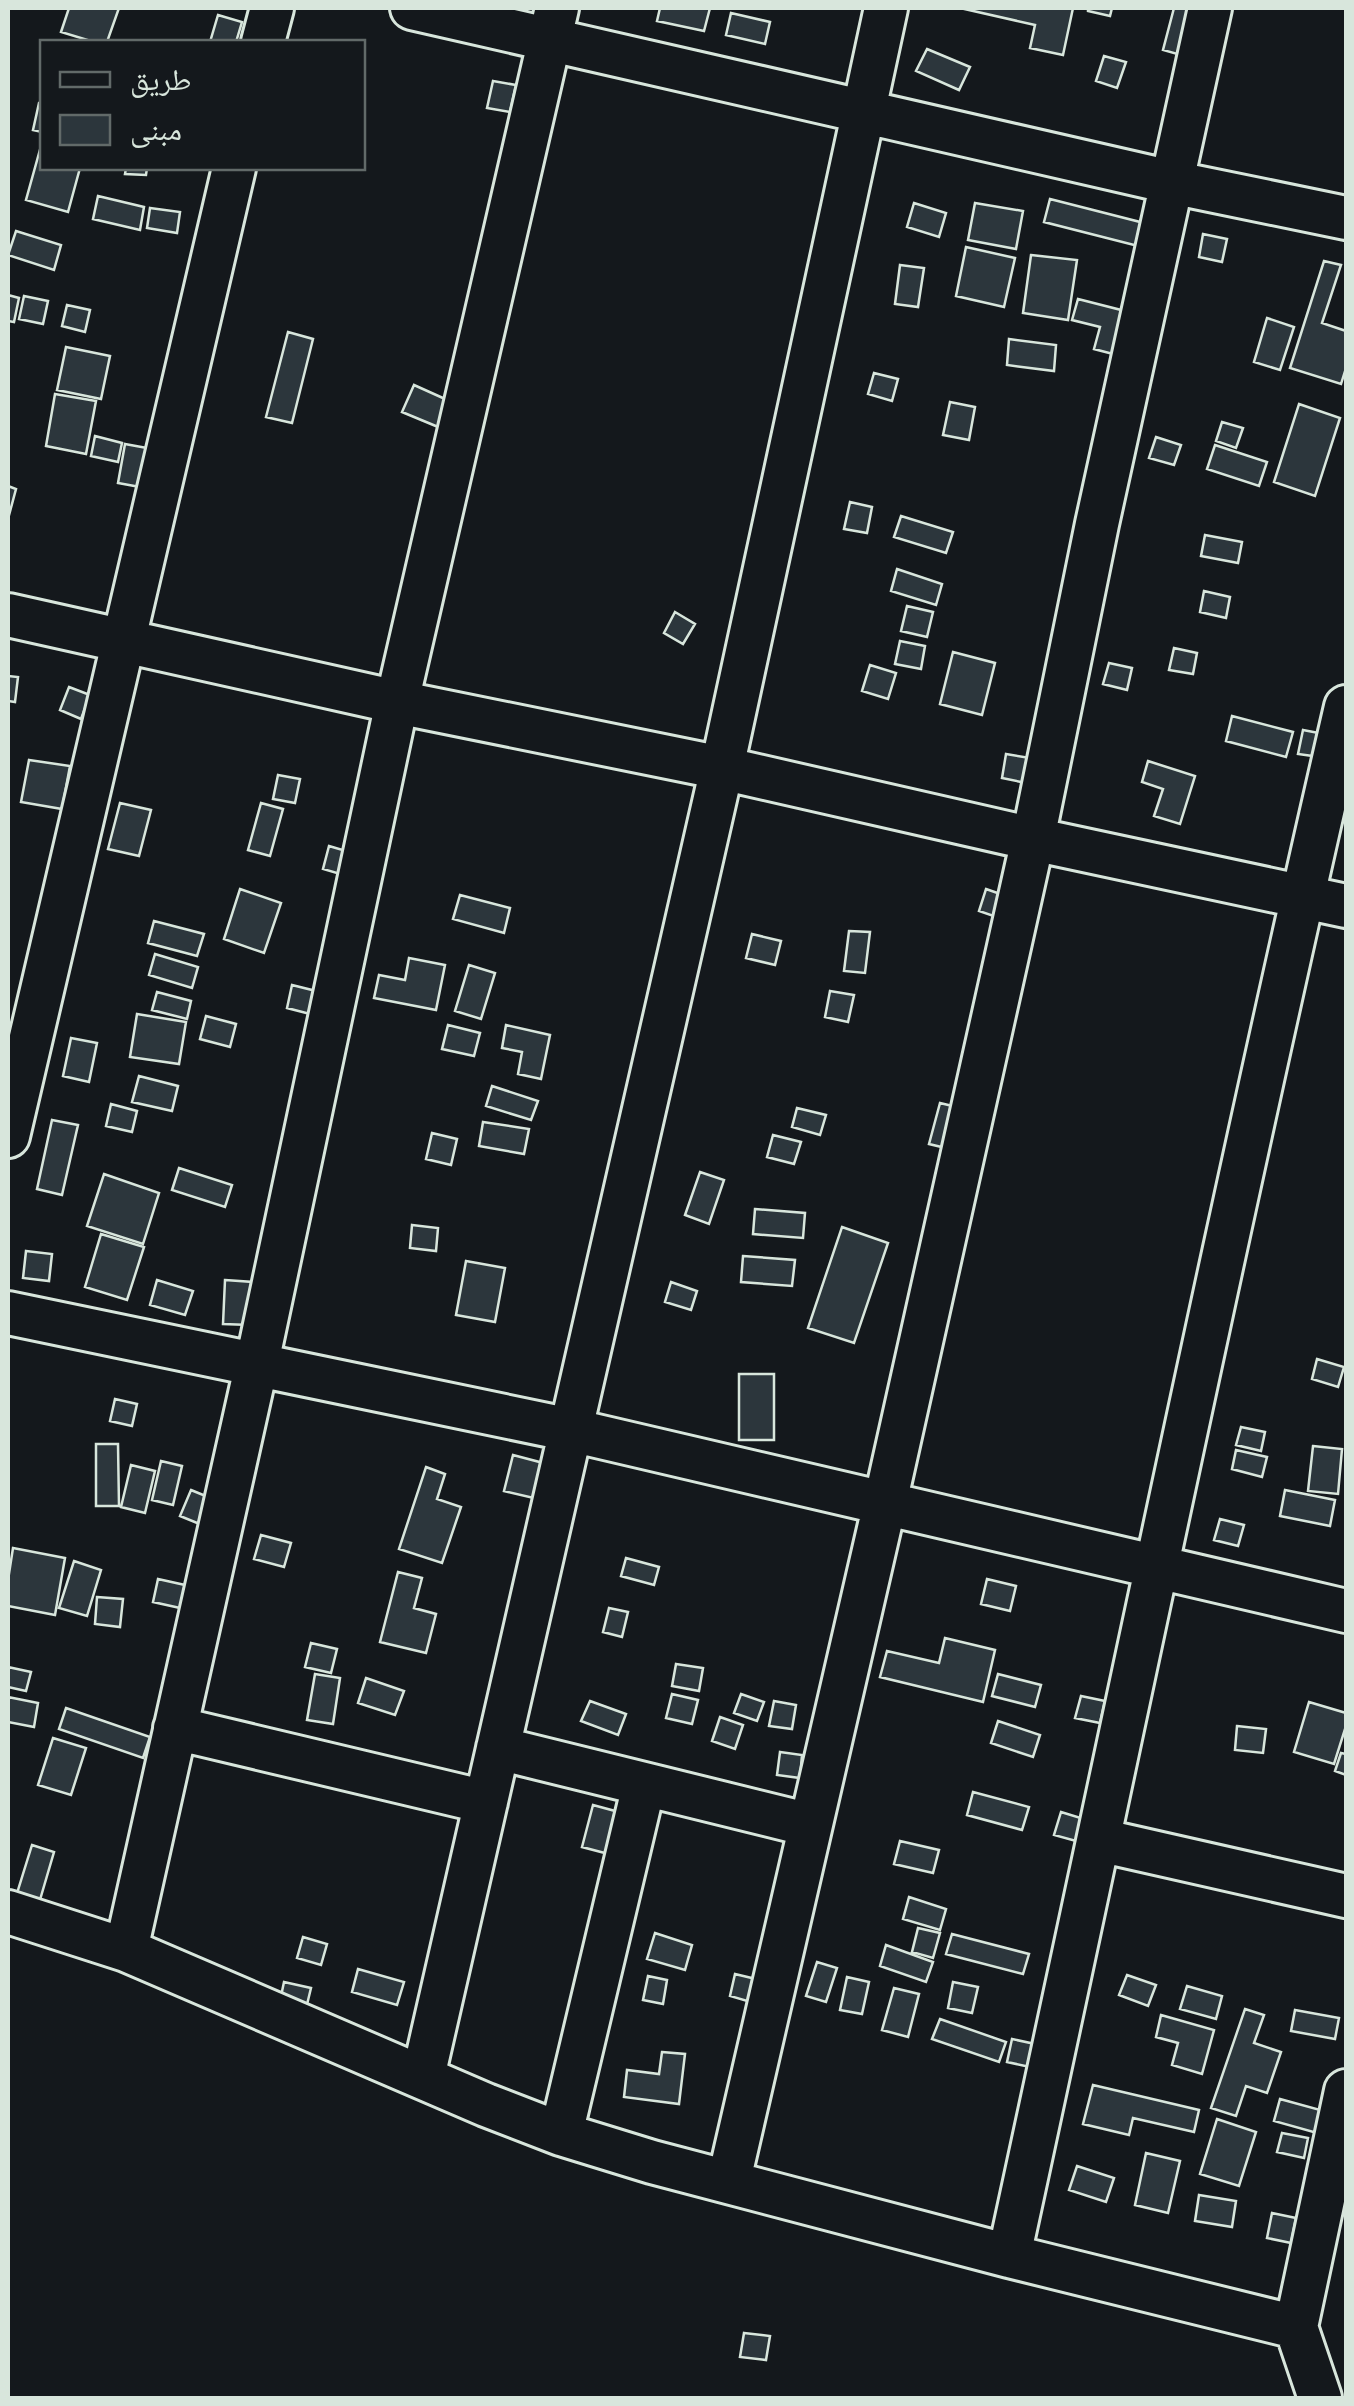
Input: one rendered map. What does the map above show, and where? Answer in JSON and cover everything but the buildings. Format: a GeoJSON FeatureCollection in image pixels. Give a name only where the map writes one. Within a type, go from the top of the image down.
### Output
{"type":"FeatureCollection","features":[{"type":"Feature","properties":{"kind":"street"},"geometry":{"type":"LineString","coordinates":[[264,40],[272,8]]}},
{"type":"Feature","properties":{"kind":"street"},"geometry":{"type":"LineString","coordinates":[[412,8],[554,24],[864,112],[1346,218]]}},
{"type":"Feature","properties":{"kind":"street"},"geometry":{"type":"LineString","coordinates":[[422,2077],[722,768],[886,8]]}},
{"type":"Feature","properties":{"kind":"street"},"geometry":{"type":"LineString","coordinates":[[729,2180],[885,1503],[1210,8]]}},
{"type":"Feature","properties":{"kind":"street"},"geometry":{"type":"LineString","coordinates":[[126,1950],[398,702],[554,24]]}},
{"type":"Feature","properties":{"kind":"street"},"geometry":{"type":"LineString","coordinates":[[8,1136],[234,170]]}},
{"type":"Feature","properties":{"kind":"street"},"geometry":{"type":"LineString","coordinates":[[8,615],[1346,906]]}},
{"type":"Feature","properties":{"kind":"street"},"geometry":{"type":"LineString","coordinates":[[1010,2256],[1346,707]]}},
{"type":"Feature","properties":{"kind":"street"},"geometry":{"type":"LineString","coordinates":[[8,1313],[571,1430],[1346,1611]]}},
{"type":"Feature","properties":{"kind":"street"},"geometry":{"type":"LineString","coordinates":[[175,1728],[486,1802]]}},
{"type":"Feature","properties":{"kind":"street"},"geometry":{"type":"LineString","coordinates":[[498,1748],[810,1825]]}},
{"type":"Feature","properties":{"kind":"street"},"geometry":{"type":"LineString","coordinates":[[562,2134],[644,1785]]}},
{"type":"Feature","properties":{"kind":"street"},"geometry":{"type":"LineString","coordinates":[[1100,1840],[1346,1896]]}},
{"type":"Feature","properties":{"kind":"street"},"geometry":{"type":"LineString","coordinates":[[8,1912],[126,1950],[562,2134],[652,2162],[1296,2327]]}},
{"type":"Feature","properties":{"kind":"street"},"geometry":{"type":"LineString","coordinates":[[1320,2398],[1296,2327],[1346,2091]]}}]}
